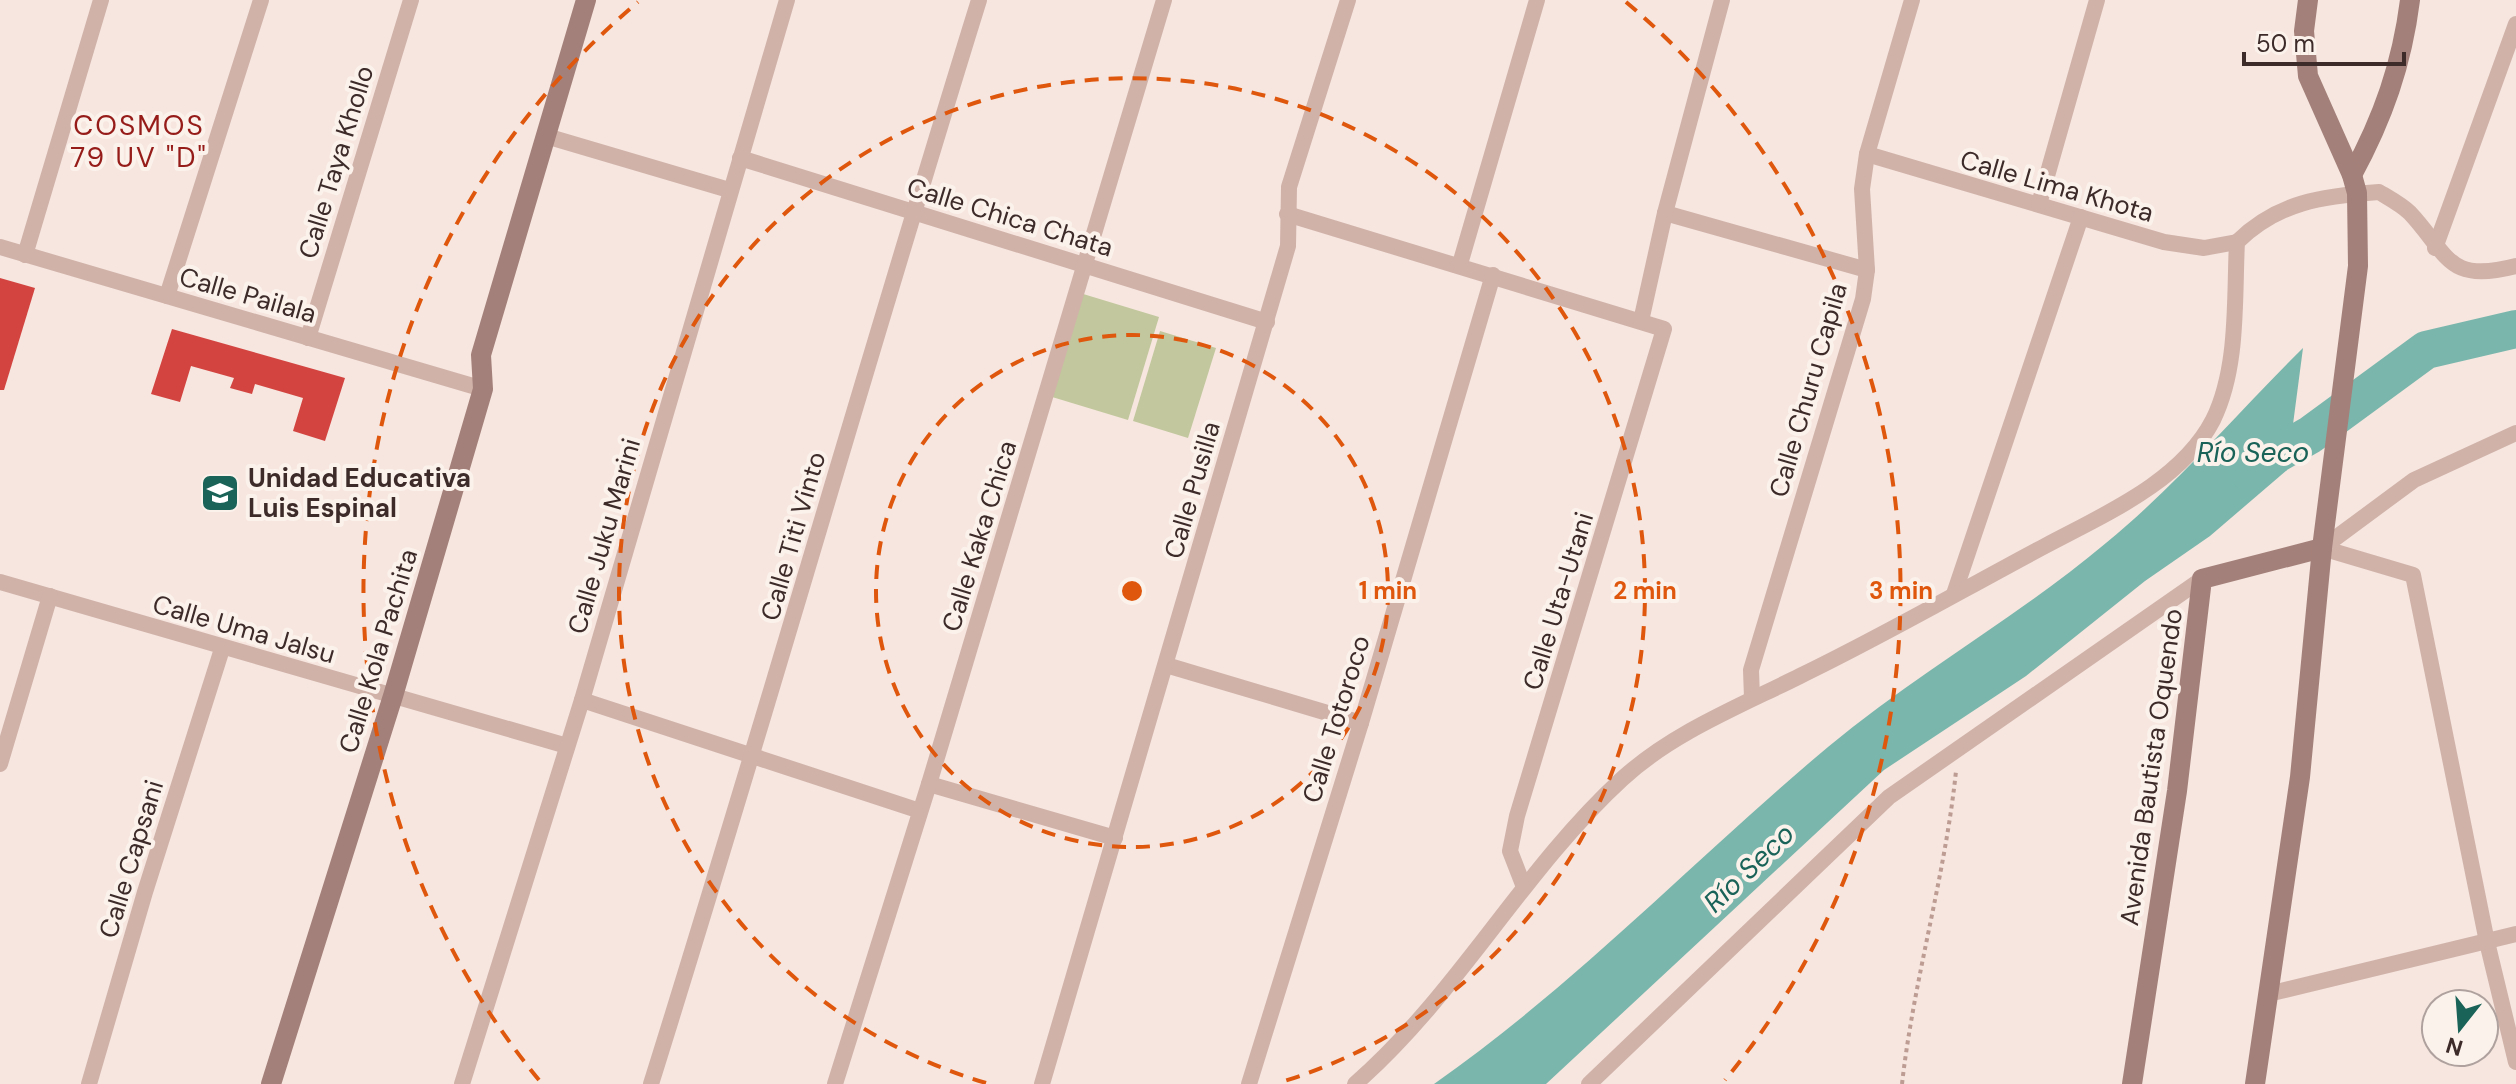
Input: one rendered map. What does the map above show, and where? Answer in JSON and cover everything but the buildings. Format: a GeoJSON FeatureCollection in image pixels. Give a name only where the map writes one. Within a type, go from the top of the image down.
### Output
{"type":"FeatureCollection","features":[{"type":"Feature","properties":{"kind":"street"},"geometry":{"type":"LineString","coordinates":[[25,255],[101,0]]}},
{"type":"Feature","properties":{"kind":"street"},"geometry":{"type":"LineString","coordinates":[[167,296],[261,0]]}},
{"type":"Feature","properties":{"kind":"street","name":"Calle Taya Khollo"},"geometry":{"type":"LineString","coordinates":[[308,338],[411,0]]}},
{"type":"Feature","properties":{"kind":"street","name":"Calle Kola Pachita"},"geometry":{"type":"LineString","coordinates":[[271,1084],[393,696],[483,389],[481,355],[586,0]]}},
{"type":"Feature","properties":{"kind":"street","name":"Calle Juku Marini"},"geometry":{"type":"LineString","coordinates":[[462,1084],[582,700],[787,0]]}},
{"type":"Feature","properties":{"kind":"street","name":"Calle Titi Vinto"},"geometry":{"type":"LineString","coordinates":[[651,1084],[754,757],[913,213],[979,0]]}},
{"type":"Feature","properties":{"kind":"street","name":"Calle Kaka Chica"},"geometry":{"type":"LineString","coordinates":[[835,1084],[929,784],[1164,0]]}},
{"type":"Feature","properties":{"kind":"street","name":"Calle Pusilla"},"geometry":{"type":"LineString","coordinates":[[1042,1084],[1267,322],[1288,246],[1289,187],[1348,0]]}},
{"type":"Feature","properties":{"kind":"street"},"geometry":{"type":"LineString","coordinates":[[1460,264],[1537,0]]}},
{"type":"Feature","properties":{"kind":"street"},"geometry":{"type":"LineString","coordinates":[[1287,214],[1641,321],[1665,213],[1722,0]]}},
{"type":"Feature","properties":{"kind":"street","name":"Calle Churu Capila"},"geometry":{"type":"LineString","coordinates":[[1752,698],[1751,670],[1860,311],[1867,270],[1862,189],[1867,154],[1912,0]]}},
{"type":"Feature","properties":{"kind":"street"},"geometry":{"type":"LineString","coordinates":[[2039,204],[2097,0]]}},
{"type":"Feature","properties":{"kind":"street"},"geometry":{"type":"LineString","coordinates":[[2255,1084],[2300,777],[2322,548],[2350,353],[2358,266],[2354,184],[2308,76],[2304,31],[2308,0]]}},
{"type":"Feature","properties":{"kind":"street"},"geometry":{"type":"LineString","coordinates":[[2354,184],[2379,126],[2397,71],[2410,0]]}},
{"type":"Feature","properties":{"kind":"street"},"geometry":{"type":"LineString","coordinates":[[2435,248],[2516,24]]}},
{"type":"Feature","properties":{"kind":"street"},"geometry":{"type":"LineString","coordinates":[[546,136],[729,190]]}},
{"type":"Feature","properties":{"kind":"street","name":"Calle Lima Khota"},"geometry":{"type":"LineString","coordinates":[[1867,154],[2164,242],[2204,248],[2237,242]]}},
{"type":"Feature","properties":{"kind":"street","name":"Calle Chica Chata"},"geometry":{"type":"LineString","coordinates":[[740,158],[1267,322]]}},
{"type":"Feature","properties":{"kind":"street"},"geometry":{"type":"LineString","coordinates":[[1355,1084],[1417,1025],[1524,887],[1622,779],[1657,752],[1752,698],[1800,677],[2131,499],[2165,476],[2213,420],[2230,360],[2237,242],[2260,220],[2354,184],[2379,192],[2409,212],[2435,248],[2457,267],[2488,274],[2516,266]]}},
{"type":"Feature","properties":{"kind":"street"},"geometry":{"type":"LineString","coordinates":[[1665,213],[1867,270]]}},
{"type":"Feature","properties":{"kind":"street"},"geometry":{"type":"LineString","coordinates":[[1954,594],[2081,217]]}},
{"type":"Feature","properties":{"kind":"street","name":"Calle Pailala"},"geometry":{"type":"LineString","coordinates":[[0,247],[483,389]]}},
{"type":"Feature","properties":{"kind":"street","name":"Calle Totoroco"},"geometry":{"type":"LineString","coordinates":[[1249,1084],[1361,723],[1493,275]]}},
{"type":"Feature","properties":{"kind":"street","name":"Calle Uta-Utani"},"geometry":{"type":"LineString","coordinates":[[1524,887],[1510,851],[1517,816],[1664,329],[1641,321]]}},
{"type":"Feature","properties":{"kind":"street"},"geometry":{"type":"LineString","coordinates":[[2322,548],[2414,480],[2516,433]]}},
{"type":"Feature","properties":{"kind":"street"},"geometry":{"type":"LineString","coordinates":[[2322,548],[2413,575],[2487,942],[2516,1062]]}},
{"type":"Feature","properties":{"kind":"street","name":"Avenida Bautista Oquendo"},"geometry":{"type":"LineString","coordinates":[[2132,1084],[2177,791],[2202,579],[2322,548]]}},
{"type":"Feature","properties":{"kind":"street"},"geometry":{"type":"LineString","coordinates":[[1589,1084],[1889,797],[2202,579]]}},
{"type":"Feature","properties":{"kind":"street","name":"Calle Uma Jalsu"},"geometry":{"type":"LineString","coordinates":[[0,582],[222,649],[567,746]]}},
{"type":"Feature","properties":{"kind":"street"},"geometry":{"type":"LineString","coordinates":[[0,764],[50,596]]}},
{"type":"Feature","properties":{"kind":"street","name":"Calle Capsani"},"geometry":{"type":"LineString","coordinates":[[89,1084],[145,892],[222,649]]}},
{"type":"Feature","properties":{"kind":"street"},"geometry":{"type":"LineString","coordinates":[[1166,665],[1361,723]]}},
{"type":"Feature","properties":{"kind":"street"},"geometry":{"type":"LineString","coordinates":[[582,700],[920,811]]}},
{"type":"Feature","properties":{"kind":"street"},"geometry":{"type":"LineString","coordinates":[[929,784],[1115,838]]}},
{"type":"Feature","properties":{"kind":"street"},"geometry":{"type":"LineString","coordinates":[[2268,994],[2516,934]]}},
{"type":"Feature","properties":{"kind":"path"},"geometry":{"type":"LineString","coordinates":[[1902,1084],[1908,1030],[1949,839],[1958,749]]}},
{"type":"Feature","properties":{"kind":"green space"},"geometry":{"type":"Polygon","coordinates":[[[1070,290],[1159,317],[1128,420],[1039,393],[1070,290]]]}},
{"type":"Feature","properties":{"kind":"green space"},"geometry":{"type":"Polygon","coordinates":[[[1160,331],[1216,348],[1188,438],[1133,421],[1160,331]]]}},
{"type":"Feature","properties":{"kind":"water","name":"Río Seco"},"geometry":{"type":"Polygon","coordinates":[[[2303,348],[2287,470],[2210,536],[2145,581],[2026,676],[1884,770],[1546,1084],[1434,1084],[1537,1005],[1828,747],[1897,694],[2038,596],[2106,543],[2183,473],[2303,348]]]}},
{"type":"Feature","properties":{"kind":"waterway","name":"Río Seco"},"geometry":{"type":"LineString","coordinates":[[2247,471],[2310,435],[2426,350],[2516,329]]}},
{"type":"Feature","properties":{"kind":"place","name":"Unidad Educativa Luis Espinal"},"geometry":{"type":"Point","coordinates":[220,493]}},
{"type":"Feature","properties":{"kind":"district","name":"COSMOS 79 UV \"D\""},"geometry":{"type":"Point","coordinates":[139,141]}}]}
